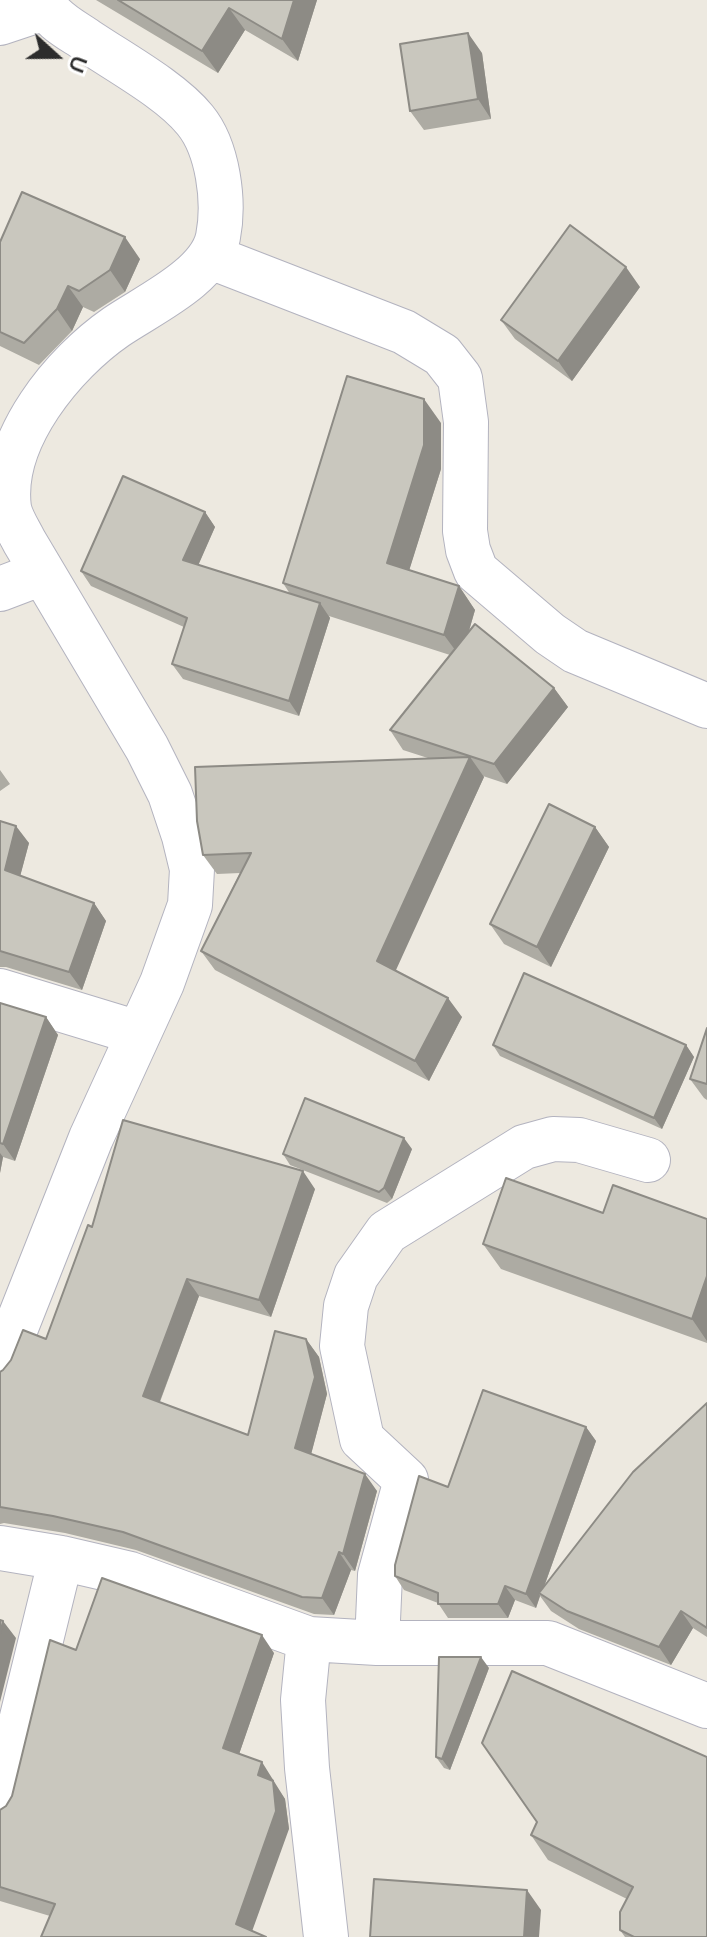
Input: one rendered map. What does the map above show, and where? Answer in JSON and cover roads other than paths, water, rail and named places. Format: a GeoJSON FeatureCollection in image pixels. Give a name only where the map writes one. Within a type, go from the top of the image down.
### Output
{"type":"FeatureCollection","features":[{"type":"Feature","properties":{"kind":"street"},"geometry":{"type":"LineString","coordinates":[[0,23],[44,4],[65,25],[171,98],[195,120],[208,143],[218,180],[220,211],[218,237],[211,257],[193,275],[111,331],[64,373],[43,398],[26,424],[9,478],[5,506],[147,748],[170,794],[192,869],[190,905],[162,983],[91,1138],[0,1368]]}},
{"type":"Feature","properties":{"kind":"street"},"geometry":{"type":"LineString","coordinates":[[211,257],[404,332],[442,355],[460,378],[466,422],[465,531],[476,571],[550,634],[575,651],[707,706]]}},
{"type":"Feature","properties":{"kind":"street"},"geometry":{"type":"LineString","coordinates":[[0,589],[42,573]]}},
{"type":"Feature","properties":{"kind":"street"},"geometry":{"type":"LineString","coordinates":[[0,991],[138,1033]]}},
{"type":"Feature","properties":{"kind":"street"},"geometry":{"type":"LineString","coordinates":[[377,1643],[380,1575],[406,1480],[362,1439],[342,1346],[346,1306],[356,1276],[387,1232],[524,1147],[553,1139],[579,1140],[648,1160]]}},
{"type":"Feature","properties":{"kind":"street"},"geometry":{"type":"LineString","coordinates":[[0,1548],[130,1574],[309,1639],[377,1643],[548,1643],[707,1706]]}},
{"type":"Feature","properties":{"kind":"street"},"geometry":{"type":"LineString","coordinates":[[0,1807],[61,1558]]}},
{"type":"Feature","properties":{"kind":"street"},"geometry":{"type":"LineString","coordinates":[[309,1639],[303,1700],[307,1768],[326,1937]]}}]}
